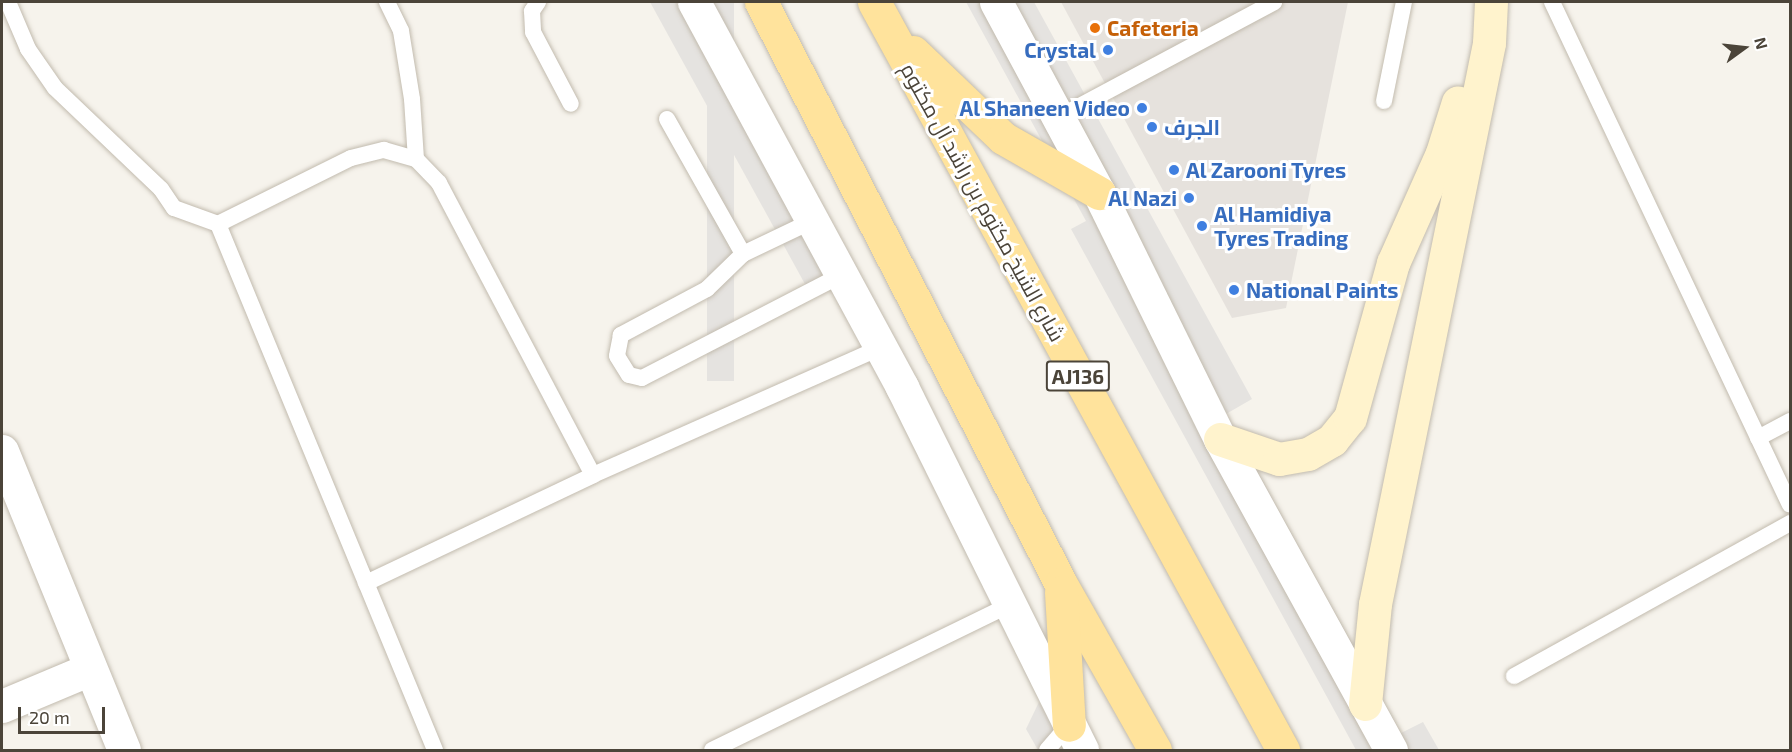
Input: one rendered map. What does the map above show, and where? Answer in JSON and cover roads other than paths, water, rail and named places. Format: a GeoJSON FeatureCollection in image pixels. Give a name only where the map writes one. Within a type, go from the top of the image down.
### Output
{"type":"FeatureCollection","features":[{"type":"Feature","properties":{"kind":"main road"},"geometry":{"type":"LineString","coordinates":[[761,2],[1061,584],[1155,750]]}},
{"type":"Feature","properties":{"kind":"main road"},"geometry":{"type":"LineString","coordinates":[[880,14],[1003,138],[1099,193]]}},
{"type":"Feature","properties":{"kind":"main road","name":"شارع الشيخ مكتوم بن راشد آل مكتوم"},"geometry":{"type":"LineString","coordinates":[[880,14],[1282,750]]}},
{"type":"Feature","properties":{"kind":"main road"},"geometry":{"type":"LineString","coordinates":[[1061,584],[1075,738]]}},
{"type":"Feature","properties":{"kind":"street"},"geometry":{"type":"LineString","coordinates":[[694,2],[840,276],[882,347],[1075,738]]}},
{"type":"Feature","properties":{"kind":"street"},"geometry":{"type":"LineString","coordinates":[[996,2],[1099,193],[1221,438],[1390,750]]}},
{"type":"Feature","properties":{"kind":"street"},"geometry":{"type":"LineString","coordinates":[[1221,438],[1279,459],[1308,454],[1332,440],[1350,418],[1393,263],[1442,153],[1476,37],[1490,7]]}},
{"type":"Feature","properties":{"kind":"street"},"geometry":{"type":"LineString","coordinates":[[1365,704],[1375,604],[1489,43],[1490,7]]}},
{"type":"Feature","properties":{"kind":"street"},"geometry":{"type":"LineString","coordinates":[[3,460],[124,750]]}},
{"type":"Feature","properties":{"kind":"street"},"geometry":{"type":"LineString","coordinates":[[2,706],[90,669]]}},
{"type":"Feature","properties":{"kind":"lane"},"geometry":{"type":"LineString","coordinates":[[8,2],[28,49],[55,88],[153,181],[174,208],[218,224],[359,155],[384,150],[416,159],[439,183],[592,475]]}},
{"type":"Feature","properties":{"kind":"lane"},"geometry":{"type":"LineString","coordinates":[[387,2],[401,31],[412,99],[416,159]]}},
{"type":"Feature","properties":{"kind":"lane"},"geometry":{"type":"LineString","coordinates":[[538,2],[532,11],[533,32],[571,104]]}},
{"type":"Feature","properties":{"kind":"lane"},"geometry":{"type":"LineString","coordinates":[[1059,117],[1274,2]]}},
{"type":"Feature","properties":{"kind":"lane"},"geometry":{"type":"LineString","coordinates":[[1384,101],[1404,2]]}},
{"type":"Feature","properties":{"kind":"lane"},"geometry":{"type":"LineString","coordinates":[[1552,2],[1791,505]]}},
{"type":"Feature","properties":{"kind":"lane"},"geometry":{"type":"LineString","coordinates":[[667,119],[743,254]]}},
{"type":"Feature","properties":{"kind":"lane"},"geometry":{"type":"LineString","coordinates":[[812,221],[743,254],[707,289],[621,335],[616,356],[629,375],[642,378],[840,276]]}},
{"type":"Feature","properties":{"kind":"lane"},"geometry":{"type":"LineString","coordinates":[[218,224],[435,750]]}},
{"type":"Feature","properties":{"kind":"lane"},"geometry":{"type":"LineString","coordinates":[[366,583],[592,475],[882,347]]}},
{"type":"Feature","properties":{"kind":"lane"},"geometry":{"type":"LineString","coordinates":[[1758,438],[1791,421]]}},
{"type":"Feature","properties":{"kind":"lane"},"geometry":{"type":"LineString","coordinates":[[1514,676],[1791,523]]}},
{"type":"Feature","properties":{"kind":"lane"},"geometry":{"type":"LineString","coordinates":[[711,750],[1009,605]]}},
{"type":"Feature","properties":{"kind":"lane"},"geometry":{"type":"LineString","coordinates":[[1047,750],[1075,738]]}},
{"type":"Feature","properties":{"kind":"place","name":"Cafeteria"},"geometry":{"type":"Point","coordinates":[1095,28]}},
{"type":"Feature","properties":{"kind":"place","name":"Crystal"},"geometry":{"type":"Point","coordinates":[1108,50]}},
{"type":"Feature","properties":{"kind":"place","name":"Al Shaneen Video"},"geometry":{"type":"Point","coordinates":[1142,108]}},
{"type":"Feature","properties":{"kind":"place","name":"الجرف"},"geometry":{"type":"Point","coordinates":[1152,127]}},
{"type":"Feature","properties":{"kind":"place","name":"Al Zarooni Tyres"},"geometry":{"type":"Point","coordinates":[1174,170]}},
{"type":"Feature","properties":{"kind":"place","name":"Al Nazi"},"geometry":{"type":"Point","coordinates":[1189,198]}},
{"type":"Feature","properties":{"kind":"place","name":"Al Hamidiya Tyres Trading"},"geometry":{"type":"Point","coordinates":[1202,226]}},
{"type":"Feature","properties":{"kind":"place","name":"National Paints"},"geometry":{"type":"Point","coordinates":[1234,290]}}]}
